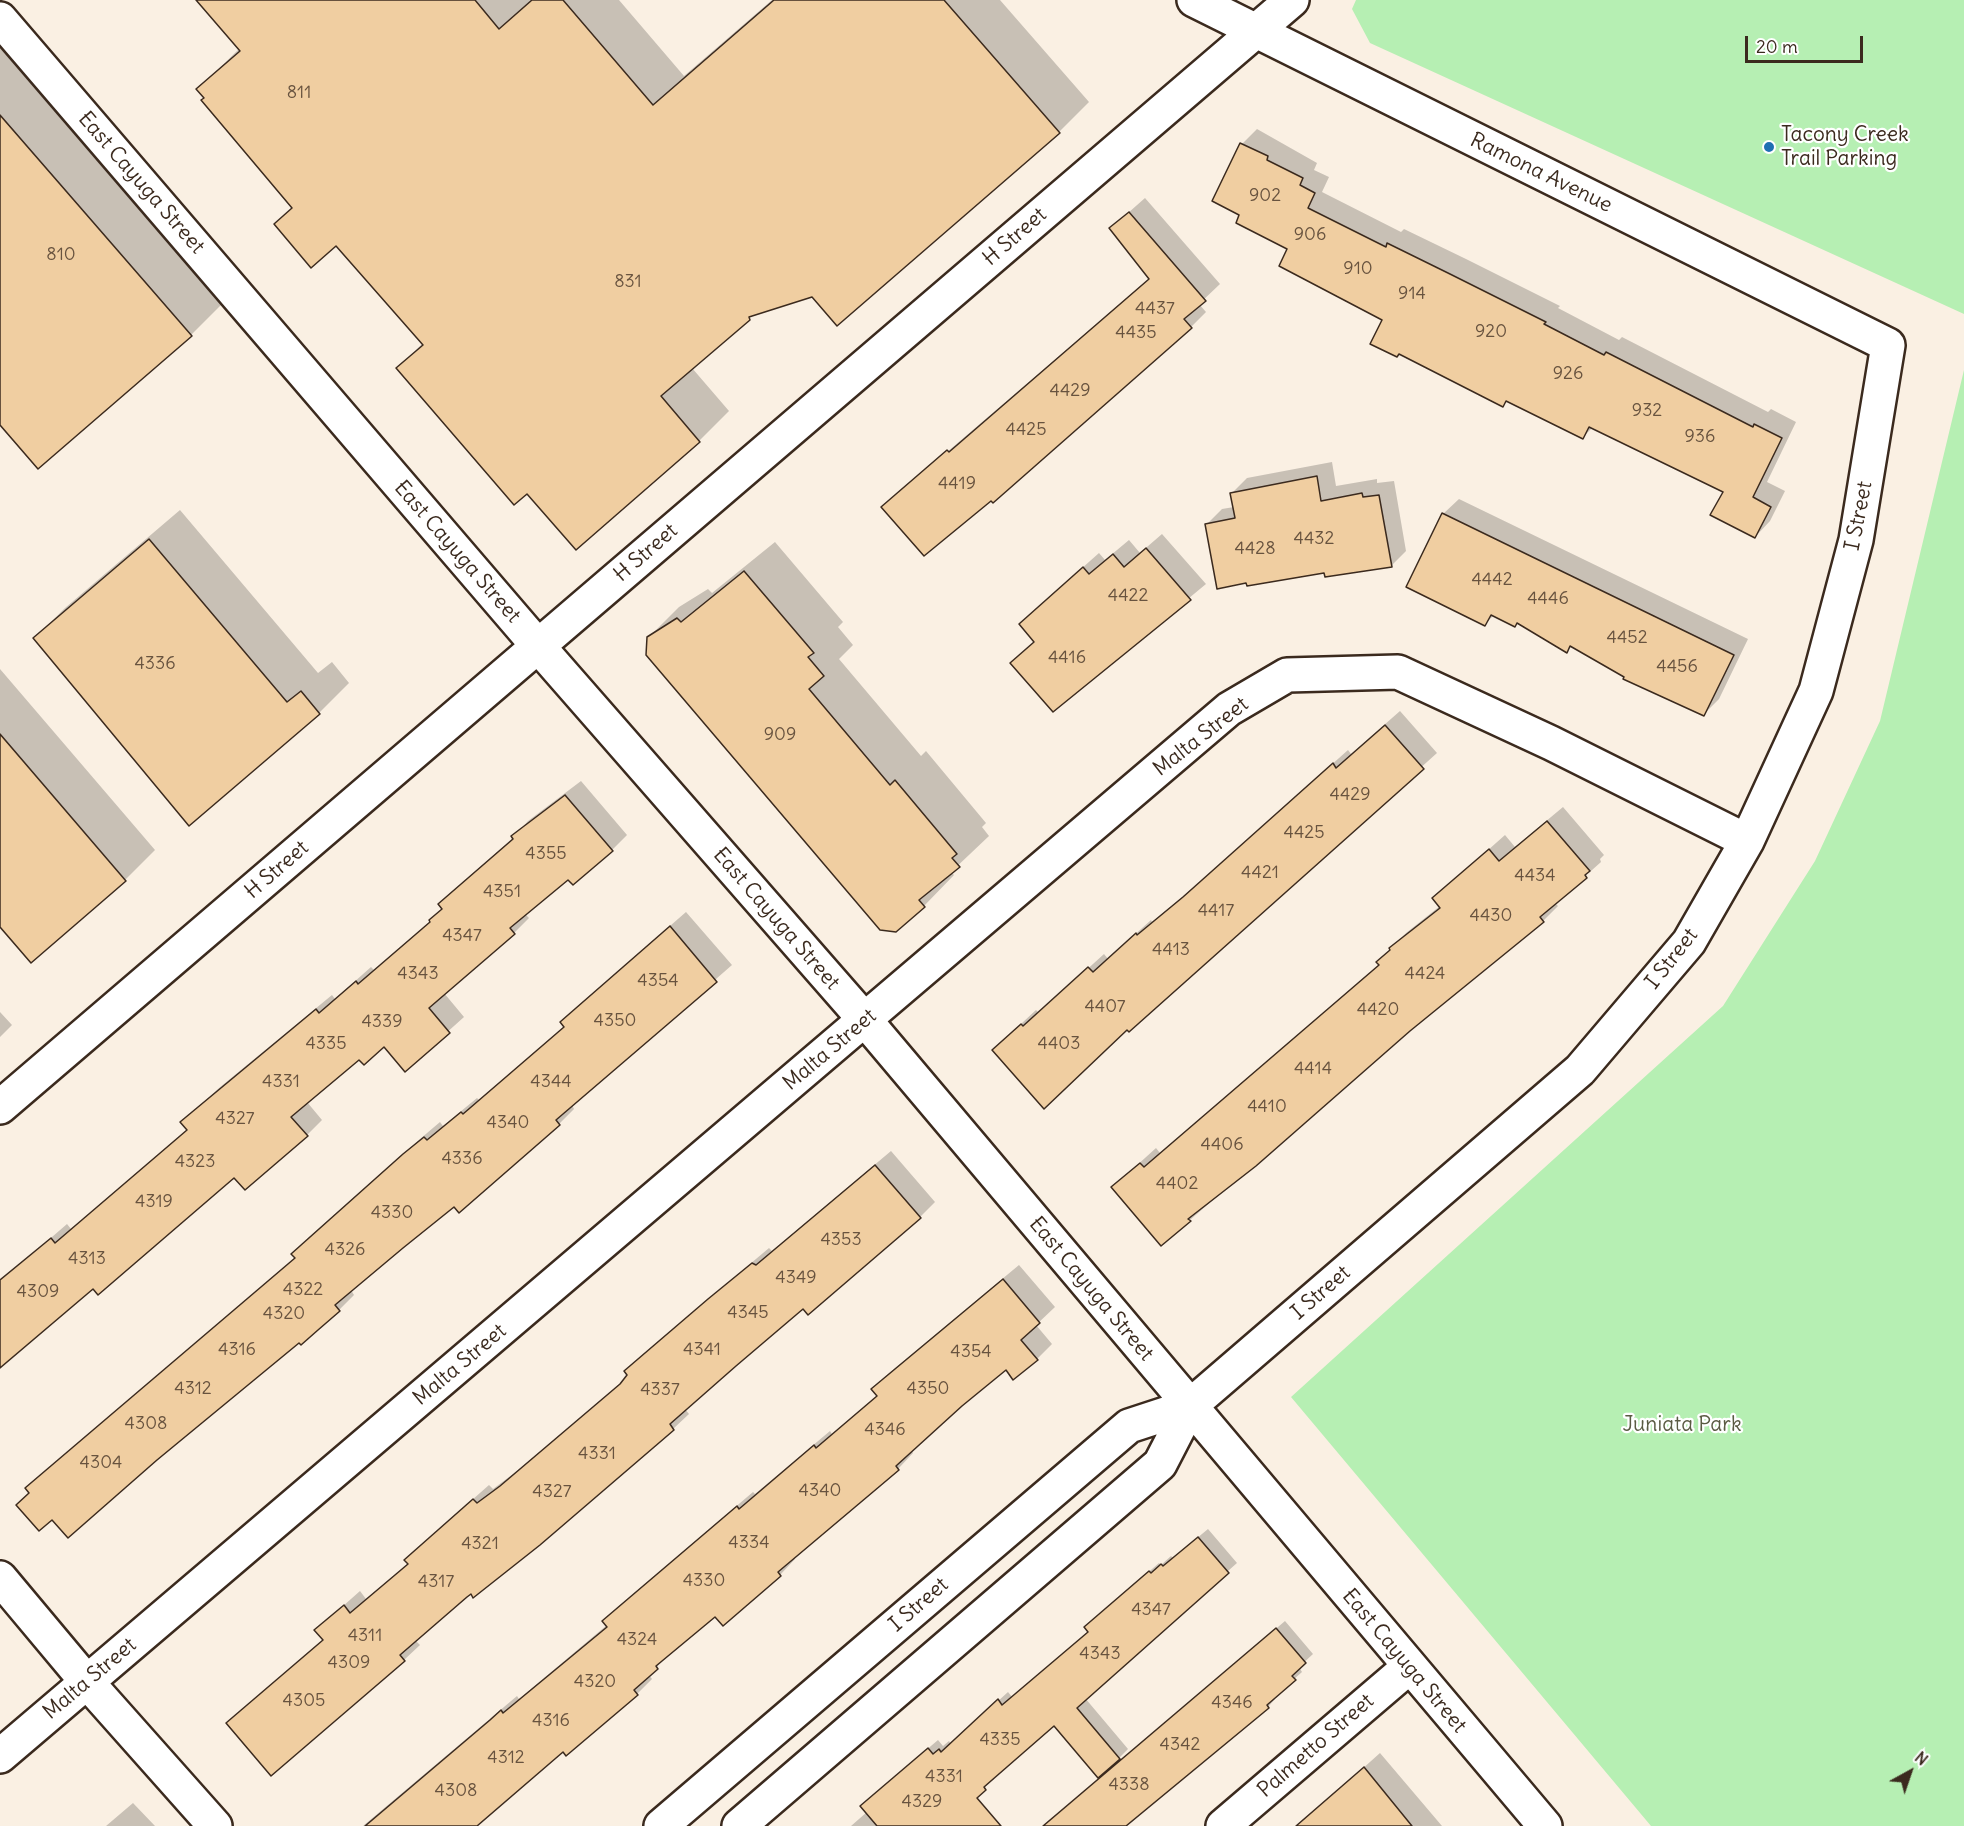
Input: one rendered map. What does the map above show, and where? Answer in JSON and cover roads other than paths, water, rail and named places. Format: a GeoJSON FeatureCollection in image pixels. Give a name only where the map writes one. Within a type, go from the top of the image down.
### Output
{"type":"FeatureCollection","features":[{"type":"Feature","properties":{"kind":"street","name":"Ramona Avenue"},"geometry":{"type":"LineString","coordinates":[[1194,0],[1888,345]]}},
{"type":"Feature","properties":{"kind":"street","name":"H Street"},"geometry":{"type":"LineString","coordinates":[[0,1107],[1292,0]]}},
{"type":"Feature","properties":{"kind":"street","name":"East Cayuga Street"},"geometry":{"type":"LineString","coordinates":[[0,19],[538,646],[865,1020],[1408,1667],[1545,1826]]}},
{"type":"Feature","properties":{"kind":"street","name":"I Street"},"geometry":{"type":"LineString","coordinates":[[739,1826],[1160,1464],[1190,1406],[1580,1070],[1689,942],[1747,841],[1816,691],[1856,540],[1888,345]]}},
{"type":"Feature","properties":{"kind":"street","name":"Malta Street"},"geometry":{"type":"LineString","coordinates":[[0,1756],[1229,709],[1287,675],[1398,672],[1551,743],[1747,841]]}},
{"type":"Feature","properties":{"kind":"street","name":"I Street"},"geometry":{"type":"LineString","coordinates":[[661,1826],[1129,1426],[1190,1406]]}},
{"type":"Feature","properties":{"kind":"street"},"geometry":{"type":"LineString","coordinates":[[0,1578],[87,1682],[214,1826]]}},
{"type":"Feature","properties":{"kind":"street","name":"Palmetto Street"},"geometry":{"type":"LineString","coordinates":[[1223,1826],[1408,1667]]}},
{"type":"Feature","properties":{"kind":"place","name":"Tacony Creek Trail Parking"},"geometry":{"type":"Point","coordinates":[1769,147]}},
{"type":"Feature","properties":{"kind":"park label","name":"Juniata Park"},"geometry":{"type":"Point","coordinates":[1682,1425]}}]}
